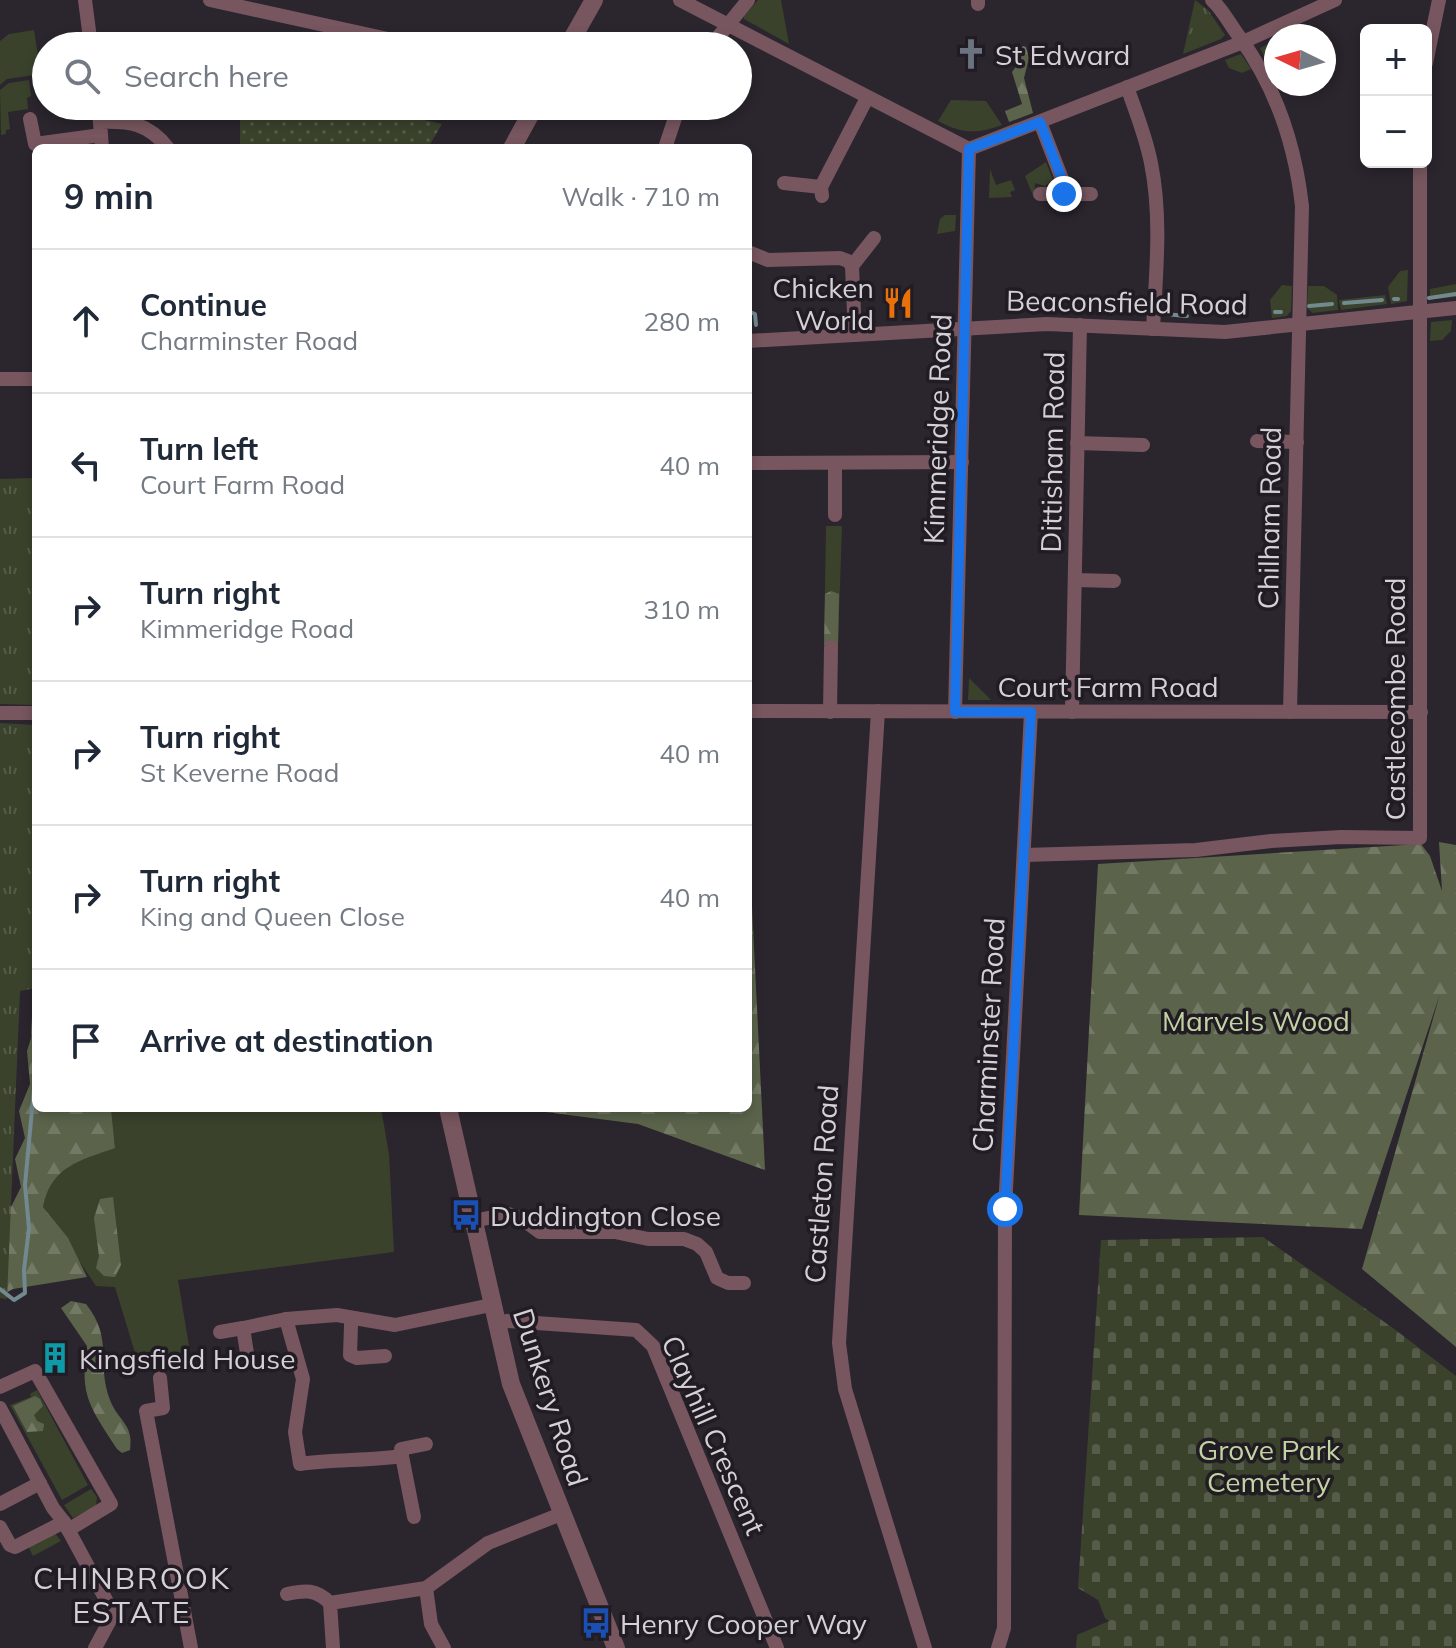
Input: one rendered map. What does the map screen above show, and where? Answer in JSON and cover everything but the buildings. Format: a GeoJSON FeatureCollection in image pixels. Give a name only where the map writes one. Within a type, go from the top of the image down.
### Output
{"type":"FeatureCollection","features":[{"type":"Feature","properties":{"kind":"street"},"geometry":{"type":"LineString","coordinates":[[85,0],[89,32]]}},
{"type":"Feature","properties":{"kind":"street"},"geometry":{"type":"LineString","coordinates":[[210,0],[356,32]]}},
{"type":"Feature","properties":{"kind":"street"},"geometry":{"type":"LineString","coordinates":[[576,32],[594,0]]}},
{"type":"Feature","properties":{"kind":"street"},"geometry":{"type":"LineString","coordinates":[[680,0],[740,32]]}},
{"type":"Feature","properties":{"kind":"street"},"geometry":{"type":"LineString","coordinates":[[721,32],[748,0]]}},
{"type":"Feature","properties":{"kind":"street","name":"Chilham Road"},"geometry":{"type":"LineString","coordinates":[[1212,0],[1243,42],[1278,104],[1298,176],[1303,217],[1290,712]]}},
{"type":"Feature","properties":{"kind":"street"},"geometry":{"type":"LineString","coordinates":[[752,38],[969,149],[1243,42],[1335,0]]}},
{"type":"Feature","properties":{"kind":"street"},"geometry":{"type":"LineString","coordinates":[[1432,34],[1439,0]]}},
{"type":"Feature","properties":{"kind":"street"},"geometry":{"type":"LineString","coordinates":[[1127,87],[1151,163],[1156,204],[1158,244],[1153,329]]}},
{"type":"Feature","properties":{"kind":"street"},"geometry":{"type":"LineString","coordinates":[[784,183],[822,192],[867,98]]}},
{"type":"Feature","properties":{"kind":"street"},"geometry":{"type":"LineString","coordinates":[[30,119],[35,144],[101,135],[127,121],[158,136],[165,144]]}},
{"type":"Feature","properties":{"kind":"street"},"geometry":{"type":"LineString","coordinates":[[514,144],[527,120]]}},
{"type":"Feature","properties":{"kind":"street"},"geometry":{"type":"LineString","coordinates":[[666,144],[674,120]]}},
{"type":"Feature","properties":{"kind":"street"},"geometry":{"type":"LineString","coordinates":[[1040,122],[1062,179],[1064,194]]}},
{"type":"Feature","properties":{"kind":"street","name":"Kimmeridge Road"},"geometry":{"type":"LineString","coordinates":[[955,712],[969,149]]}},
{"type":"Feature","properties":{"kind":"street","name":"Castlecombe Road"},"geometry":{"type":"LineString","coordinates":[[1024,855],[1196,850],[1341,837],[1420,838],[1420,168]]}},
{"type":"Feature","properties":{"kind":"street"},"geometry":{"type":"LineString","coordinates":[[1040,194],[1091,194]]}},
{"type":"Feature","properties":{"kind":"street"},"geometry":{"type":"LineString","coordinates":[[752,254],[768,260],[846,262],[874,238]]}},
{"type":"Feature","properties":{"kind":"street"},"geometry":{"type":"LineString","coordinates":[[846,262],[855,335]]}},
{"type":"Feature","properties":{"kind":"street","name":"Beaconsfield Road"},"geometry":{"type":"LineString","coordinates":[[752,341],[966,328],[1080,325],[1225,332],[1456,308]]}},
{"type":"Feature","properties":{"kind":"street","name":"Dittisham Road"},"geometry":{"type":"LineString","coordinates":[[1072,712],[1080,325]]}},
{"type":"Feature","properties":{"kind":"street"},"geometry":{"type":"LineString","coordinates":[[0,379],[32,379]]}},
{"type":"Feature","properties":{"kind":"street"},"geometry":{"type":"LineString","coordinates":[[1257,441],[1297,442]]}},
{"type":"Feature","properties":{"kind":"street"},"geometry":{"type":"LineString","coordinates":[[1077,443],[1143,445]]}},
{"type":"Feature","properties":{"kind":"street"},"geometry":{"type":"LineString","coordinates":[[752,463],[962,462]]}},
{"type":"Feature","properties":{"kind":"street"},"geometry":{"type":"LineString","coordinates":[[835,463],[835,515]]}},
{"type":"Feature","properties":{"kind":"street","name":"Dittisham Road"},"geometry":{"type":"LineString","coordinates":[[1075,580],[1114,581]]}},
{"type":"Feature","properties":{"kind":"street"},"geometry":{"type":"LineString","coordinates":[[830,712],[831,647]]}},
{"type":"Feature","properties":{"kind":"street","name":"Court Farm Road"},"geometry":{"type":"LineString","coordinates":[[752,711],[1421,712]]}},
{"type":"Feature","properties":{"kind":"street","name":"Castleton Road"},"geometry":{"type":"LineString","coordinates":[[878,711],[839,1343],[845,1389],[925,1648]]}},
{"type":"Feature","properties":{"kind":"street","name":"Charminster Road"},"geometry":{"type":"LineString","coordinates":[[998,1648],[1004,1628],[1005,1604],[1005,1209],[1031,712]]}},
{"type":"Feature","properties":{"kind":"street"},"geometry":{"type":"LineString","coordinates":[[0,713],[32,713]]}},
{"type":"Feature","properties":{"kind":"street","name":"Dunkery Road"},"geometry":{"type":"LineString","coordinates":[[449,1112],[511,1384],[616,1648]]}},
{"type":"Feature","properties":{"kind":"street"},"geometry":{"type":"LineString","coordinates":[[473,1221],[508,1214],[521,1218],[540,1232],[599,1232],[648,1239],[684,1239],[706,1252],[717,1278],[728,1283],[744,1283]]}},
{"type":"Feature","properties":{"kind":"street","name":"Clayhill Crescent"},"geometry":{"type":"LineString","coordinates":[[220,1332],[286,1319],[337,1315],[395,1325],[494,1314],[507,1321],[636,1330],[653,1346],[777,1648]]}},
{"type":"Feature","properties":{"kind":"street"},"geometry":{"type":"LineString","coordinates":[[354,1318],[350,1355],[357,1358],[385,1356]]}},
{"type":"Feature","properties":{"kind":"street"},"geometry":{"type":"LineString","coordinates":[[286,1319],[303,1379],[295,1432],[300,1464],[334,1459],[373,1461],[402,1449],[426,1444]]}},
{"type":"Feature","properties":{"kind":"street"},"geometry":{"type":"LineString","coordinates":[[243,1328],[247,1353]]}},
{"type":"Feature","properties":{"kind":"street"},"geometry":{"type":"LineString","coordinates":[[0,1387],[35,1371],[111,1504],[15,1547],[10,1545],[0,1527]]}},
{"type":"Feature","properties":{"kind":"street"},"geometry":{"type":"LineString","coordinates":[[160,1378],[163,1408],[146,1411],[191,1648]]}},
{"type":"Feature","properties":{"kind":"street"},"geometry":{"type":"LineString","coordinates":[[0,1408],[111,1609],[109,1622],[95,1648]]}},
{"type":"Feature","properties":{"kind":"street"},"geometry":{"type":"LineString","coordinates":[[402,1449],[414,1517]]}},
{"type":"Feature","properties":{"kind":"street"},"geometry":{"type":"LineString","coordinates":[[0,1504],[40,1483]]}},
{"type":"Feature","properties":{"kind":"street"},"geometry":{"type":"LineString","coordinates":[[330,1603],[426,1588],[488,1543],[561,1514]]}},
{"type":"Feature","properties":{"kind":"street"},"geometry":{"type":"LineString","coordinates":[[426,1588],[431,1624],[444,1648]]}},
{"type":"Feature","properties":{"kind":"street"},"geometry":{"type":"LineString","coordinates":[[287,1594],[306,1590],[321,1594],[330,1603],[333,1648]]}},
{"type":"Feature","properties":{"kind":"green space"},"geometry":{"type":"Polygon","coordinates":[[[758,0],[781,0],[789,44],[744,19],[758,0]]]}},
{"type":"Feature","properties":{"kind":"green space"},"geometry":{"type":"Polygon","coordinates":[[[1195,0],[1208,10],[1225,35],[1183,54],[1195,0]]]}},
{"type":"Feature","properties":{"kind":"green space"},"geometry":{"type":"Polygon","coordinates":[[[34,30],[32,75],[7,79],[0,85],[0,41],[9,34],[34,30]]]}},
{"type":"Feature","properties":{"kind":"green space"},"geometry":{"type":"Polygon","coordinates":[[[1023,46],[1029,58],[1024,78],[1033,113],[1009,122],[1005,111],[1022,104],[1012,72],[1018,64],[1016,53],[1023,46]]]}},
{"type":"Feature","properties":{"kind":"green space"},"geometry":{"type":"Polygon","coordinates":[[[1241,54],[1251,69],[1242,73],[1229,68],[1225,60],[1241,54]]]}},
{"type":"Feature","properties":{"kind":"green space"},"geometry":{"type":"Polygon","coordinates":[[[29,80],[31,96],[27,98],[28,109],[8,112],[10,129],[1,135],[0,90],[9,83],[29,80]]]}},
{"type":"Feature","properties":{"kind":"green space"},"geometry":{"type":"Polygon","coordinates":[[[951,100],[986,101],[1002,125],[970,131],[938,121],[951,100]]]}},
{"type":"Feature","properties":{"kind":"green space"},"geometry":{"type":"Polygon","coordinates":[[[240,120],[424,120],[442,124],[430,144],[240,144],[240,120]]]}},
{"type":"Feature","properties":{"kind":"green space"},"geometry":{"type":"Polygon","coordinates":[[[1046,162],[1053,180],[1045,186],[1035,183],[1034,198],[1025,176],[1046,162]]]}},
{"type":"Feature","properties":{"kind":"green space"},"geometry":{"type":"Polygon","coordinates":[[[990,169],[996,185],[1011,180],[1015,190],[1010,192],[1012,197],[989,198],[990,169]]]}},
{"type":"Feature","properties":{"kind":"green space"},"geometry":{"type":"Polygon","coordinates":[[[945,215],[956,215],[955,231],[937,234],[940,219],[945,215]]]}},
{"type":"Feature","properties":{"kind":"green space"},"geometry":{"type":"Polygon","coordinates":[[[1408,270],[1407,301],[1391,304],[1388,287],[1400,271],[1408,270]]]}},
{"type":"Feature","properties":{"kind":"green space"},"geometry":{"type":"Polygon","coordinates":[[[1456,284],[1456,297],[1434,299],[1430,296],[1430,289],[1456,284]]]}},
{"type":"Feature","properties":{"kind":"green space"},"geometry":{"type":"Polygon","coordinates":[[[1282,285],[1292,286],[1291,311],[1287,316],[1272,318],[1270,300],[1282,285]]]}},
{"type":"Feature","properties":{"kind":"green space"},"geometry":{"type":"Polygon","coordinates":[[[1308,286],[1324,286],[1337,295],[1338,310],[1313,313],[1307,308],[1308,286]]]}},
{"type":"Feature","properties":{"kind":"green space"},"geometry":{"type":"Polygon","coordinates":[[[1385,295],[1387,304],[1341,310],[1339,300],[1385,295]]]}},
{"type":"Feature","properties":{"kind":"green space"},"geometry":{"type":"Polygon","coordinates":[[[1452,320],[1451,331],[1442,340],[1430,341],[1431,322],[1452,320]]]}},
{"type":"Feature","properties":{"kind":"green space"},"geometry":{"type":"Polygon","coordinates":[[[32,478],[32,705],[0,704],[0,479],[32,478]]]}},
{"type":"Feature","properties":{"kind":"green space"},"geometry":{"type":"Polygon","coordinates":[[[826,526],[842,526],[838,645],[824,645],[826,526]]]}},
{"type":"Feature","properties":{"kind":"green space"},"geometry":{"type":"Polygon","coordinates":[[[831,591],[839,594],[838,645],[824,645],[825,594],[831,591]]]}},
{"type":"Feature","properties":{"kind":"green space"},"geometry":{"type":"Polygon","coordinates":[[[969,678],[991,700],[968,700],[969,678]]]}},
{"type":"Feature","properties":{"kind":"green space"},"geometry":{"type":"Polygon","coordinates":[[[0,723],[32,725],[32,989],[20,991],[7,1299],[0,1298],[0,723]]]}},
{"type":"Feature","properties":{"kind":"green space","name":"Marvels Wood"},"geometry":{"type":"Polygon","coordinates":[[[1439,842],[1456,845],[1456,1347],[1362,1269],[1440,994],[1362,1229],[1079,1215],[1098,864],[1421,844],[1430,856],[1442,891],[1439,842]]]}},
{"type":"Feature","properties":{"kind":"green space"},"geometry":{"type":"Polygon","coordinates":[[[752,906],[765,1170],[638,1124],[546,1112],[752,1112],[752,906]]]}},
{"type":"Feature","properties":{"kind":"green space"},"geometry":{"type":"Polygon","coordinates":[[[32,1015],[32,1112],[111,1112],[115,1148],[79,1161],[60,1173],[47,1193],[43,1207],[68,1238],[87,1277],[13,1289],[2,1295],[0,1229],[21,1187],[15,1159],[25,1138],[19,1111],[30,1084],[27,1051],[32,1015]]]}},
{"type":"Feature","properties":{"kind":"green space"},"geometry":{"type":"Polygon","coordinates":[[[111,1112],[382,1112],[389,1154],[394,1252],[178,1280],[191,1358],[139,1366],[115,1287],[96,1286],[43,1207],[47,1193],[60,1173],[79,1161],[115,1147],[111,1112]]]}},
{"type":"Feature","properties":{"kind":"green space"},"geometry":{"type":"Polygon","coordinates":[[[113,1197],[121,1265],[115,1277],[104,1276],[96,1268],[99,1256],[94,1218],[100,1199],[113,1197]]]}},
{"type":"Feature","properties":{"kind":"green space","name":"Grove Park Cemetery"},"geometry":{"type":"Polygon","coordinates":[[[1263,1237],[1456,1376],[1456,1648],[1076,1648],[1077,1635],[1109,1621],[1098,1600],[1078,1588],[1101,1240],[1263,1237]]]}},
{"type":"Feature","properties":{"kind":"green space"},"geometry":{"type":"Polygon","coordinates":[[[71,1301],[86,1304],[100,1329],[106,1387],[113,1407],[130,1434],[130,1450],[122,1453],[100,1423],[89,1401],[85,1378],[87,1346],[61,1308],[71,1301]]]}},
{"type":"Feature","properties":{"kind":"green space"},"geometry":{"type":"Polygon","coordinates":[[[37,1390],[88,1485],[62,1500],[10,1405],[31,1397],[30,1394],[37,1390]]]}},
{"type":"Feature","properties":{"kind":"green space"},"geometry":{"type":"Polygon","coordinates":[[[35,1396],[43,1406],[34,1415],[37,1421],[44,1424],[43,1431],[27,1432],[13,1406],[35,1396]]]}},
{"type":"Feature","properties":{"kind":"green space"},"geometry":{"type":"Polygon","coordinates":[[[91,1489],[97,1497],[96,1506],[73,1518],[64,1505],[91,1489]]]}},
{"type":"Feature","properties":{"kind":"green space"},"geometry":{"type":"Polygon","coordinates":[[[54,1532],[61,1541],[33,1556],[28,1546],[54,1532]]]}},
{"type":"Feature","properties":{"kind":"waterway"},"geometry":{"type":"LineString","coordinates":[[1429,298],[1456,294]]}},
{"type":"Feature","properties":{"kind":"waterway"},"geometry":{"type":"LineString","coordinates":[[1344,303],[1382,300]]}},
{"type":"Feature","properties":{"kind":"waterway"},"geometry":{"type":"LineString","coordinates":[[1309,306],[1332,304]]}},
{"type":"Feature","properties":{"kind":"waterway"},"geometry":{"type":"LineString","coordinates":[[1050,309],[1092,310]]}},
{"type":"Feature","properties":{"kind":"waterway"},"geometry":{"type":"LineString","coordinates":[[1275,312],[1281,312]]}},
{"type":"Feature","properties":{"kind":"waterway"},"geometry":{"type":"LineString","coordinates":[[752,313],[755,314],[756,325]]}},
{"type":"Feature","properties":{"kind":"waterway"},"geometry":{"type":"LineString","coordinates":[[1164,314],[1187,316]]}},
{"type":"Feature","properties":{"kind":"waterway"},"geometry":{"type":"LineString","coordinates":[[0,1289],[14,1300],[25,1293],[24,1270],[29,1228],[25,1185],[32,1110]]}},
{"type":"Feature","properties":{"kind":"place","name":"St Edward"},"geometry":{"type":"Point","coordinates":[971,54]}},
{"type":"Feature","properties":{"kind":"place","name":"Chicken World"},"geometry":{"type":"Point","coordinates":[898,303]}},
{"type":"Feature","properties":{"kind":"place","name":"Duddington Close"},"geometry":{"type":"Point","coordinates":[466,1215]}},
{"type":"Feature","properties":{"kind":"place","name":"Kingsfield House"},"geometry":{"type":"Point","coordinates":[55,1358]}},
{"type":"Feature","properties":{"kind":"place","name":"Henry Cooper Way"},"geometry":{"type":"Point","coordinates":[596,1623]}},
{"type":"Feature","properties":{"kind":"district","name":"CHINBROOK ESTATE"},"geometry":{"type":"Point","coordinates":[132,1595]}},
{"type":"Feature","properties":{"kind":"route"},"geometry":{"type":"LineString","coordinates":[[1005,1209],[1031,712],[955,712],[969,149],[1040,122],[1062,179],[1064,194]]}}]}
